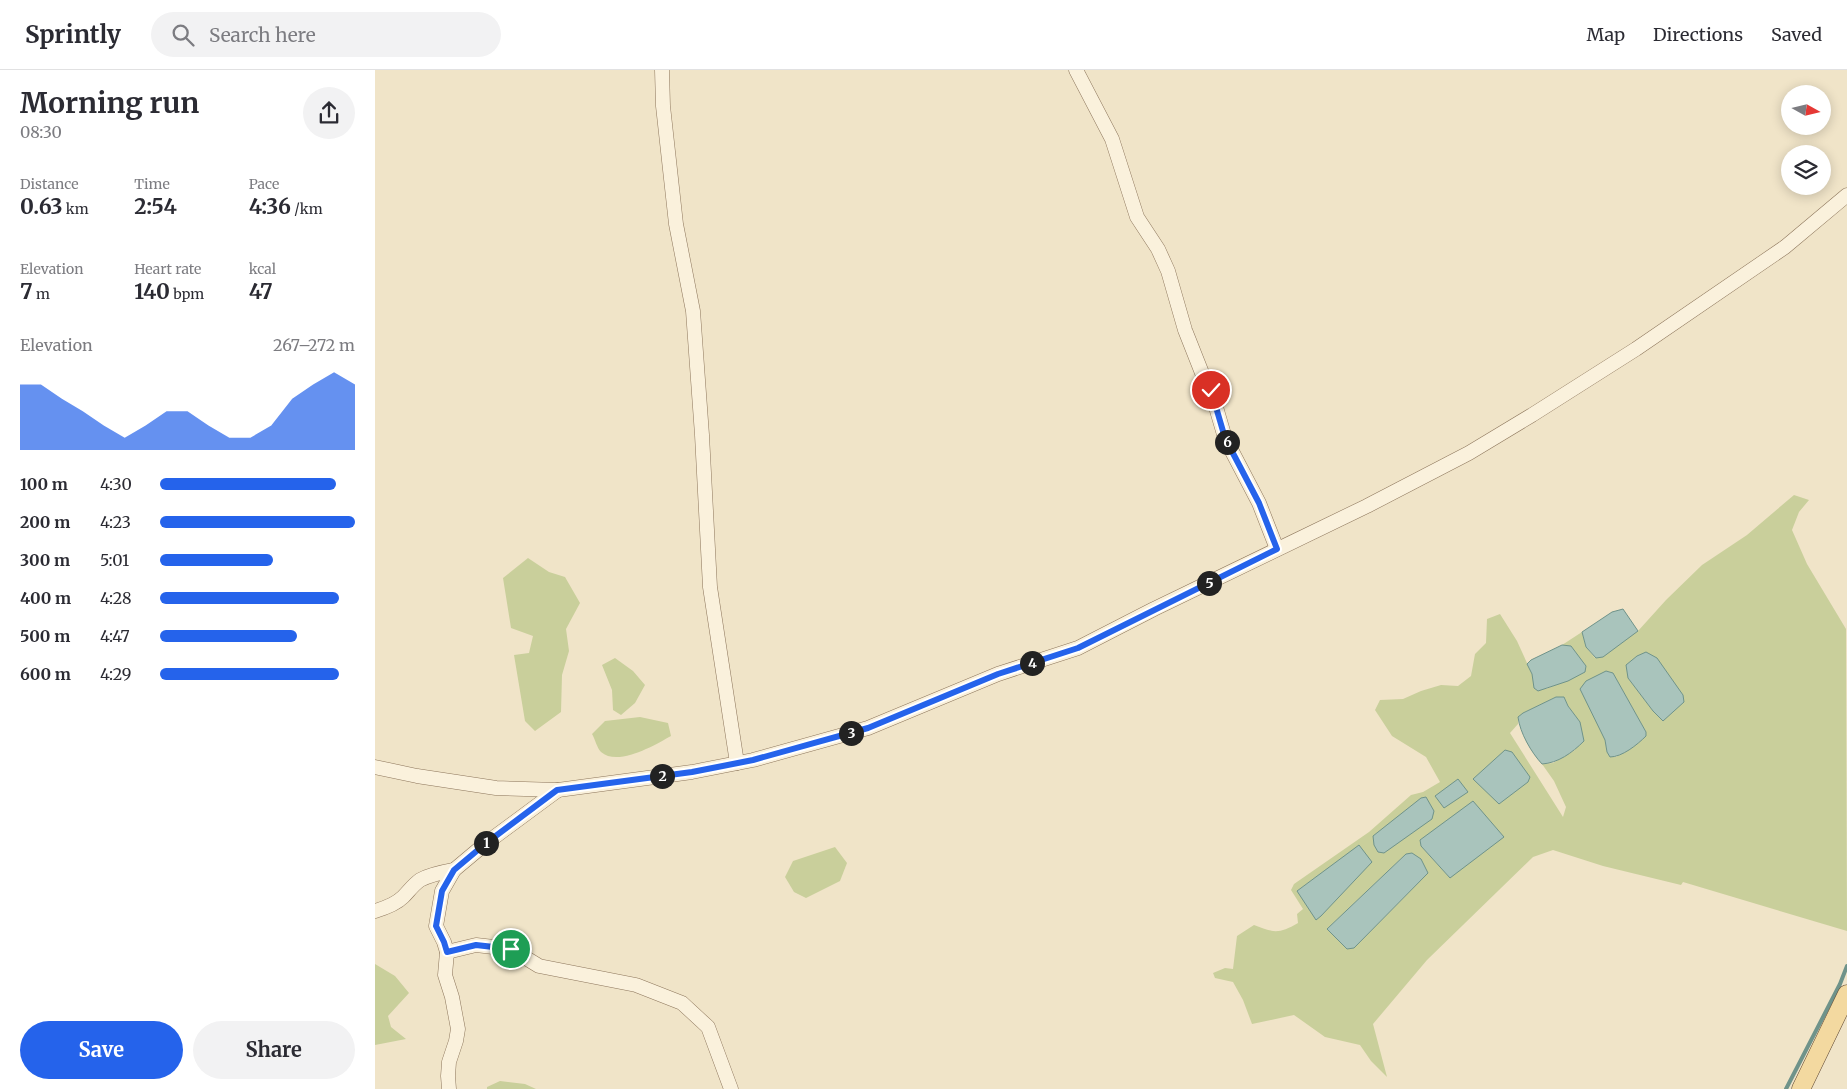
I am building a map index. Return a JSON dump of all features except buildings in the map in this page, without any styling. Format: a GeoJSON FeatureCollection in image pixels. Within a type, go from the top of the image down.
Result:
{"type":"FeatureCollection","features":[{"type":"Feature","properties":{"kind":"main road"},"geometry":{"type":"LineString","coordinates":[[1801,1089],[1847,994]]}},
{"type":"Feature","properties":{"kind":"street"},"geometry":{"type":"LineString","coordinates":[[661,70],[676,224],[693,311],[710,587],[737,763]]}},
{"type":"Feature","properties":{"kind":"street"},"geometry":{"type":"LineString","coordinates":[[1076,70],[1112,139],[1137,217],[1158,249],[1168,271],[1185,330],[1211,390],[1225,438],[1259,503],[1277,549]]}},
{"type":"Feature","properties":{"kind":"street"},"geometry":{"type":"LineString","coordinates":[[375,767],[417,776],[496,788],[557,790],[692,772],[737,763],[868,728],[998,674],[1078,648],[1367,506],[1469,453],[1636,349],[1785,247],[1847,195]]}},
{"type":"Feature","properties":{"kind":"street"},"geometry":{"type":"LineString","coordinates":[[449,1089],[447,1076],[449,1062],[456,1041],[457,1029],[452,997],[445,975],[447,952],[436,926],[442,891],[454,870],[485,844],[557,790]]}},
{"type":"Feature","properties":{"kind":"street"},"geometry":{"type":"LineString","coordinates":[[375,911],[387,907],[402,898],[411,887],[421,880],[431,875],[454,870]]}},
{"type":"Feature","properties":{"kind":"street"},"geometry":{"type":"LineString","coordinates":[[447,952],[476,945],[511,949],[539,966],[636,985],[682,1003],[708,1027],[731,1089]]}},
{"type":"Feature","properties":{"kind":"green space"},"geometry":{"type":"Polygon","coordinates":[[[1794,495],[1809,500],[1799,512],[1792,530],[1807,564],[1846,629],[1847,931],[1683,882],[1681,885],[1603,866],[1553,850],[1533,857],[1427,960],[1373,1024],[1387,1077],[1371,1061],[1360,1045],[1325,1037],[1294,1015],[1252,1024],[1243,1000],[1233,982],[1215,978],[1213,973],[1225,968],[1233,969],[1237,936],[1254,925],[1267,930],[1281,931],[1298,923],[1297,914],[1303,909],[1291,890],[1294,884],[1369,832],[1411,795],[1423,792],[1440,782],[1426,757],[1392,736],[1375,710],[1380,700],[1403,699],[1441,685],[1458,686],[1471,676],[1475,654],[1486,643],[1487,619],[1500,614],[1517,641],[1532,674],[1546,689],[1585,672],[1586,666],[1571,647],[1562,645],[1582,632],[1586,647],[1595,658],[1638,631],[1702,565],[1747,535],[1794,495]],[[1607,671],[1605,740],[1607,752],[1616,757],[1646,736],[1646,732],[1613,673],[1607,671]],[[1628,678],[1663,721],[1683,695],[1676,687],[1628,678]],[[1556,697],[1523,713],[1518,718],[1518,724],[1510,733],[1563,817],[1566,807],[1554,781],[1542,764],[1553,763],[1575,750],[1580,722],[1564,697],[1556,697]],[[1425,837],[1420,840],[1421,846],[1450,878],[1425,837]],[[1412,853],[1406,854],[1327,929],[1354,948],[1428,873],[1412,853]],[[1348,854],[1297,891],[1321,916],[1341,893],[1348,854]]]}},
{"type":"Feature","properties":{"kind":"green space"},"geometry":{"type":"Polygon","coordinates":[[[528,558],[549,572],[565,577],[580,603],[566,629],[569,651],[562,675],[561,712],[535,731],[525,721],[514,655],[529,653],[533,636],[511,628],[503,578],[528,558]]]}},
{"type":"Feature","properties":{"kind":"green space"},"geometry":{"type":"Polygon","coordinates":[[[615,658],[633,671],[645,685],[635,703],[621,715],[613,710],[612,690],[602,665],[615,658]]]}},
{"type":"Feature","properties":{"kind":"green space"},"geometry":{"type":"Polygon","coordinates":[[[640,717],[668,723],[671,736],[646,749],[626,756],[608,756],[601,752],[592,734],[605,721],[640,717]]]}},
{"type":"Feature","properties":{"kind":"green space"},"geometry":{"type":"Polygon","coordinates":[[[835,847],[847,863],[840,881],[806,898],[794,892],[785,877],[793,861],[835,847]]]}},
{"type":"Feature","properties":{"kind":"green space"},"geometry":{"type":"Polygon","coordinates":[[[375,964],[395,976],[409,993],[388,1016],[391,1027],[406,1039],[375,1045],[375,964]]]}},
{"type":"Feature","properties":{"kind":"green space"},"geometry":{"type":"Polygon","coordinates":[[[500,1081],[525,1084],[536,1089],[487,1089],[487,1087],[500,1081]]]}},
{"type":"Feature","properties":{"kind":"water"},"geometry":{"type":"Polygon","coordinates":[[[1623,609],[1638,631],[1603,657],[1596,658],[1586,647],[1582,632],[1612,612],[1623,609]]]}},
{"type":"Feature","properties":{"kind":"water"},"geometry":{"type":"Polygon","coordinates":[[[1562,645],[1571,646],[1586,666],[1585,672],[1568,681],[1538,691],[1534,688],[1532,674],[1527,664],[1531,660],[1562,645]]]}},
{"type":"Feature","properties":{"kind":"water"},"geometry":{"type":"Polygon","coordinates":[[[1646,652],[1657,658],[1683,695],[1684,702],[1663,721],[1628,678],[1626,665],[1637,656],[1646,652]]]}},
{"type":"Feature","properties":{"kind":"water"},"geometry":{"type":"Polygon","coordinates":[[[1606,671],[1613,673],[1646,732],[1646,736],[1629,750],[1610,757],[1605,740],[1580,689],[1586,681],[1606,671]]]}},
{"type":"Feature","properties":{"kind":"water"},"geometry":{"type":"Polygon","coordinates":[[[1556,697],[1564,697],[1580,722],[1584,741],[1565,757],[1554,762],[1542,764],[1527,742],[1518,717],[1556,697]]]}},
{"type":"Feature","properties":{"kind":"water"},"geometry":{"type":"Polygon","coordinates":[[[1505,750],[1512,752],[1530,777],[1528,782],[1499,804],[1473,779],[1505,750]]]}},
{"type":"Feature","properties":{"kind":"water"},"geometry":{"type":"Polygon","coordinates":[[[1458,779],[1468,792],[1444,808],[1435,796],[1458,779]]]}},
{"type":"Feature","properties":{"kind":"water"},"geometry":{"type":"Polygon","coordinates":[[[1426,797],[1434,811],[1432,819],[1384,853],[1378,852],[1374,845],[1373,836],[1421,798],[1426,797]]]}},
{"type":"Feature","properties":{"kind":"water"},"geometry":{"type":"Polygon","coordinates":[[[1473,801],[1504,837],[1450,878],[1421,846],[1420,840],[1473,801]]]}},
{"type":"Feature","properties":{"kind":"water"},"geometry":{"type":"Polygon","coordinates":[[[1359,845],[1372,862],[1316,920],[1297,891],[1359,845]]]}},
{"type":"Feature","properties":{"kind":"water"},"geometry":{"type":"Polygon","coordinates":[[[1412,853],[1421,859],[1428,873],[1354,948],[1347,949],[1327,929],[1406,854],[1412,853]]]}},
{"type":"Feature","properties":{"kind":"waterway"},"geometry":{"type":"LineString","coordinates":[[1786,1089],[1840,984],[1847,966]]}},
{"type":"Feature","properties":{"kind":"route"},"geometry":{"type":"LineString","coordinates":[[511,949],[498,946],[476,945],[447,952],[436,926],[442,891],[454,870],[485,844],[557,790],[692,772],[753,760],[868,728],[998,674],[1078,648],[1277,549],[1259,503],[1225,438],[1211,390]]}}]}
